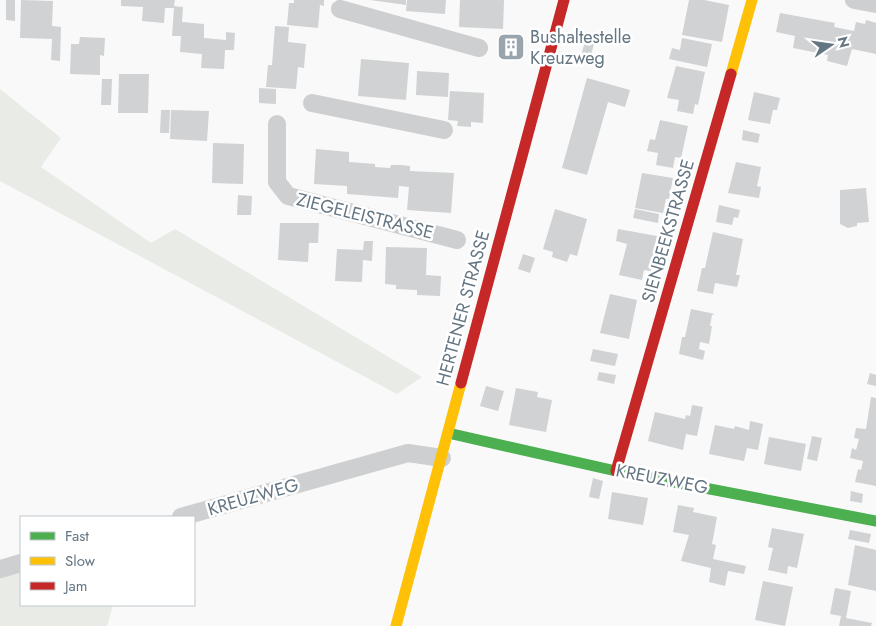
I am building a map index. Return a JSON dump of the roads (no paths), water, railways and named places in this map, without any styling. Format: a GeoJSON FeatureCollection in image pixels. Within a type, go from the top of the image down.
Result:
{"type":"FeatureCollection","features":[{"type":"Feature","properties":{"kind":"street","name":"HERTENER STRASSE"},"geometry":{"type":"LineString","coordinates":[[396,626],[564,0]]}},
{"type":"Feature","properties":{"kind":"street","name":"SIENBEEKSTRASSE"},"geometry":{"type":"LineString","coordinates":[[616,471],[752,0]]}},
{"type":"Feature","properties":{"kind":"street"},"geometry":{"type":"LineString","coordinates":[[854,0],[876,4]]}},
{"type":"Feature","properties":{"kind":"street"},"geometry":{"type":"LineString","coordinates":[[340,9],[480,48]]}},
{"type":"Feature","properties":{"kind":"street"},"geometry":{"type":"LineString","coordinates":[[312,103],[444,130]]}},
{"type":"Feature","properties":{"kind":"street","name":"ZIEGELEISTRASSE"},"geometry":{"type":"LineString","coordinates":[[277,124],[277,182],[288,196],[457,240]]}},
{"type":"Feature","properties":{"kind":"street","name":"KREUZWEG"},"geometry":{"type":"LineString","coordinates":[[448,433],[616,471],[876,521]]}},
{"type":"Feature","properties":{"kind":"street","name":"KREUZWEG"},"geometry":{"type":"LineString","coordinates":[[185,516],[408,453],[442,458]]}},
{"type":"Feature","properties":{"kind":"street"},"geometry":{"type":"LineString","coordinates":[[0,568],[20,562]]}},
{"type":"Feature","properties":{"kind":"place","name":"Bushaltestelle Kreuzweg"},"geometry":{"type":"Point","coordinates":[511,47]}}]}
